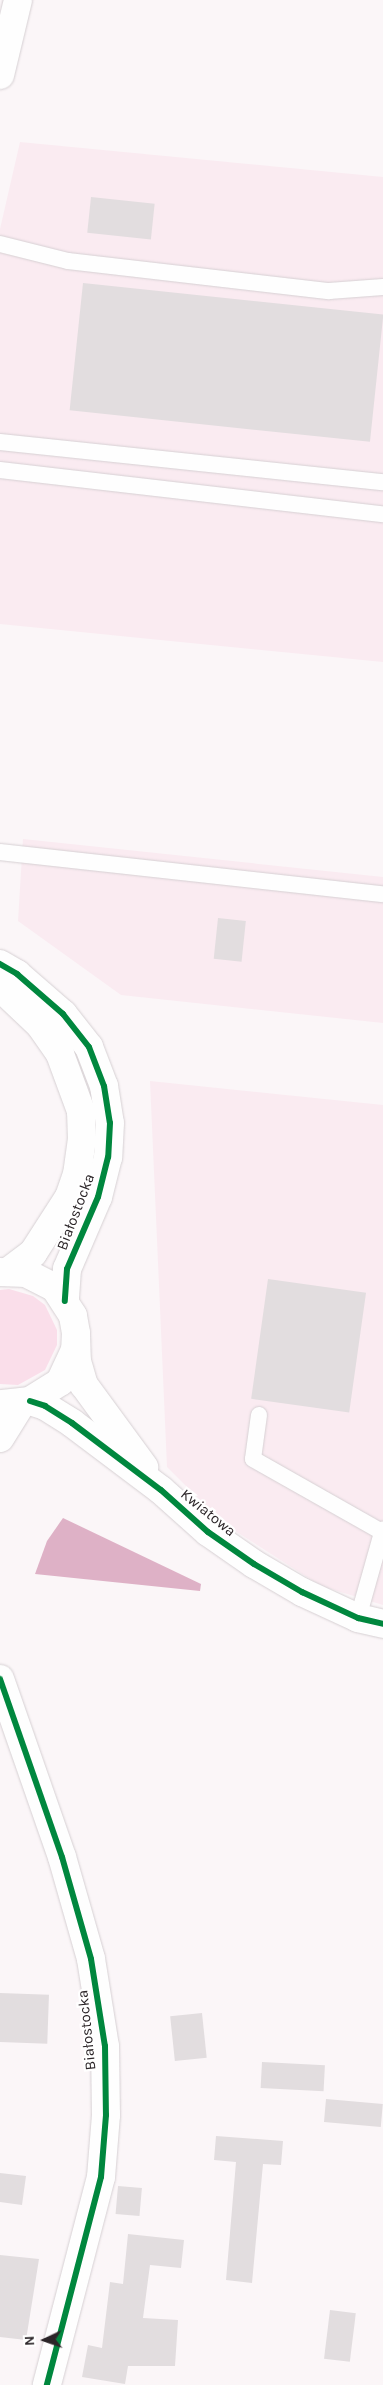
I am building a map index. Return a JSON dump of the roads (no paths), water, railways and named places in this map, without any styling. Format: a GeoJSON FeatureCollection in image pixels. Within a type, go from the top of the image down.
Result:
{"type":"FeatureCollection","features":[{"type":"Feature","properties":{"kind":"street"},"geometry":{"type":"LineString","coordinates":[[0,75],[18,0]]}},
{"type":"Feature","properties":{"kind":"street","name":"Białostocka"},"geometry":{"type":"LineString","coordinates":[[0,964],[17,974],[63,1014],[89,1047],[104,1086],[110,1123],[108,1157],[98,1197],[67,1269],[65,1301]]}},
{"type":"Feature","properties":{"kind":"street","name":"Białostocka"},"geometry":{"type":"LineString","coordinates":[[0,987],[40,1025],[60,1054],[80,1111],[82,1139],[77,1174],[69,1197],[34,1253],[5,1272]]}},
{"type":"Feature","properties":{"kind":"street"},"geometry":{"type":"LineString","coordinates":[[0,1438],[17,1403],[60,1382],[75,1350],[76,1333],[65,1301],[41,1279],[5,1272]]}},
{"type":"Feature","properties":{"kind":"street","name":"Kwiatowa"},"geometry":{"type":"LineString","coordinates":[[76,1333],[77,1361],[84,1385],[161,1490]]}},
{"type":"Feature","properties":{"kind":"street","name":"Kwiatowa"},"geometry":{"type":"LineString","coordinates":[[17,1403],[45,1406],[72,1423],[161,1490],[208,1532],[254,1564],[302,1592],[371,1621]]}},
{"type":"Feature","properties":{"kind":"street","name":"Białostocka"},"geometry":{"type":"LineString","coordinates":[[0,1679],[62,1857],[91,1959],[105,2046],[106,2115],[101,2177],[47,2385]]}},
{"type":"Feature","properties":{"kind":"lane"},"geometry":{"type":"LineString","coordinates":[[0,244],[68,261],[329,291],[383,287]]}},
{"type":"Feature","properties":{"kind":"lane"},"geometry":{"type":"LineString","coordinates":[[0,442],[383,482]]}},
{"type":"Feature","properties":{"kind":"lane"},"geometry":{"type":"LineString","coordinates":[[0,470],[383,514]]}},
{"type":"Feature","properties":{"kind":"lane"},"geometry":{"type":"LineString","coordinates":[[0,852],[383,894]]}},
{"type":"Feature","properties":{"kind":"lane"},"geometry":{"type":"LineString","coordinates":[[258,1415],[253,1459],[382,1531],[371,1621]]}}]}
